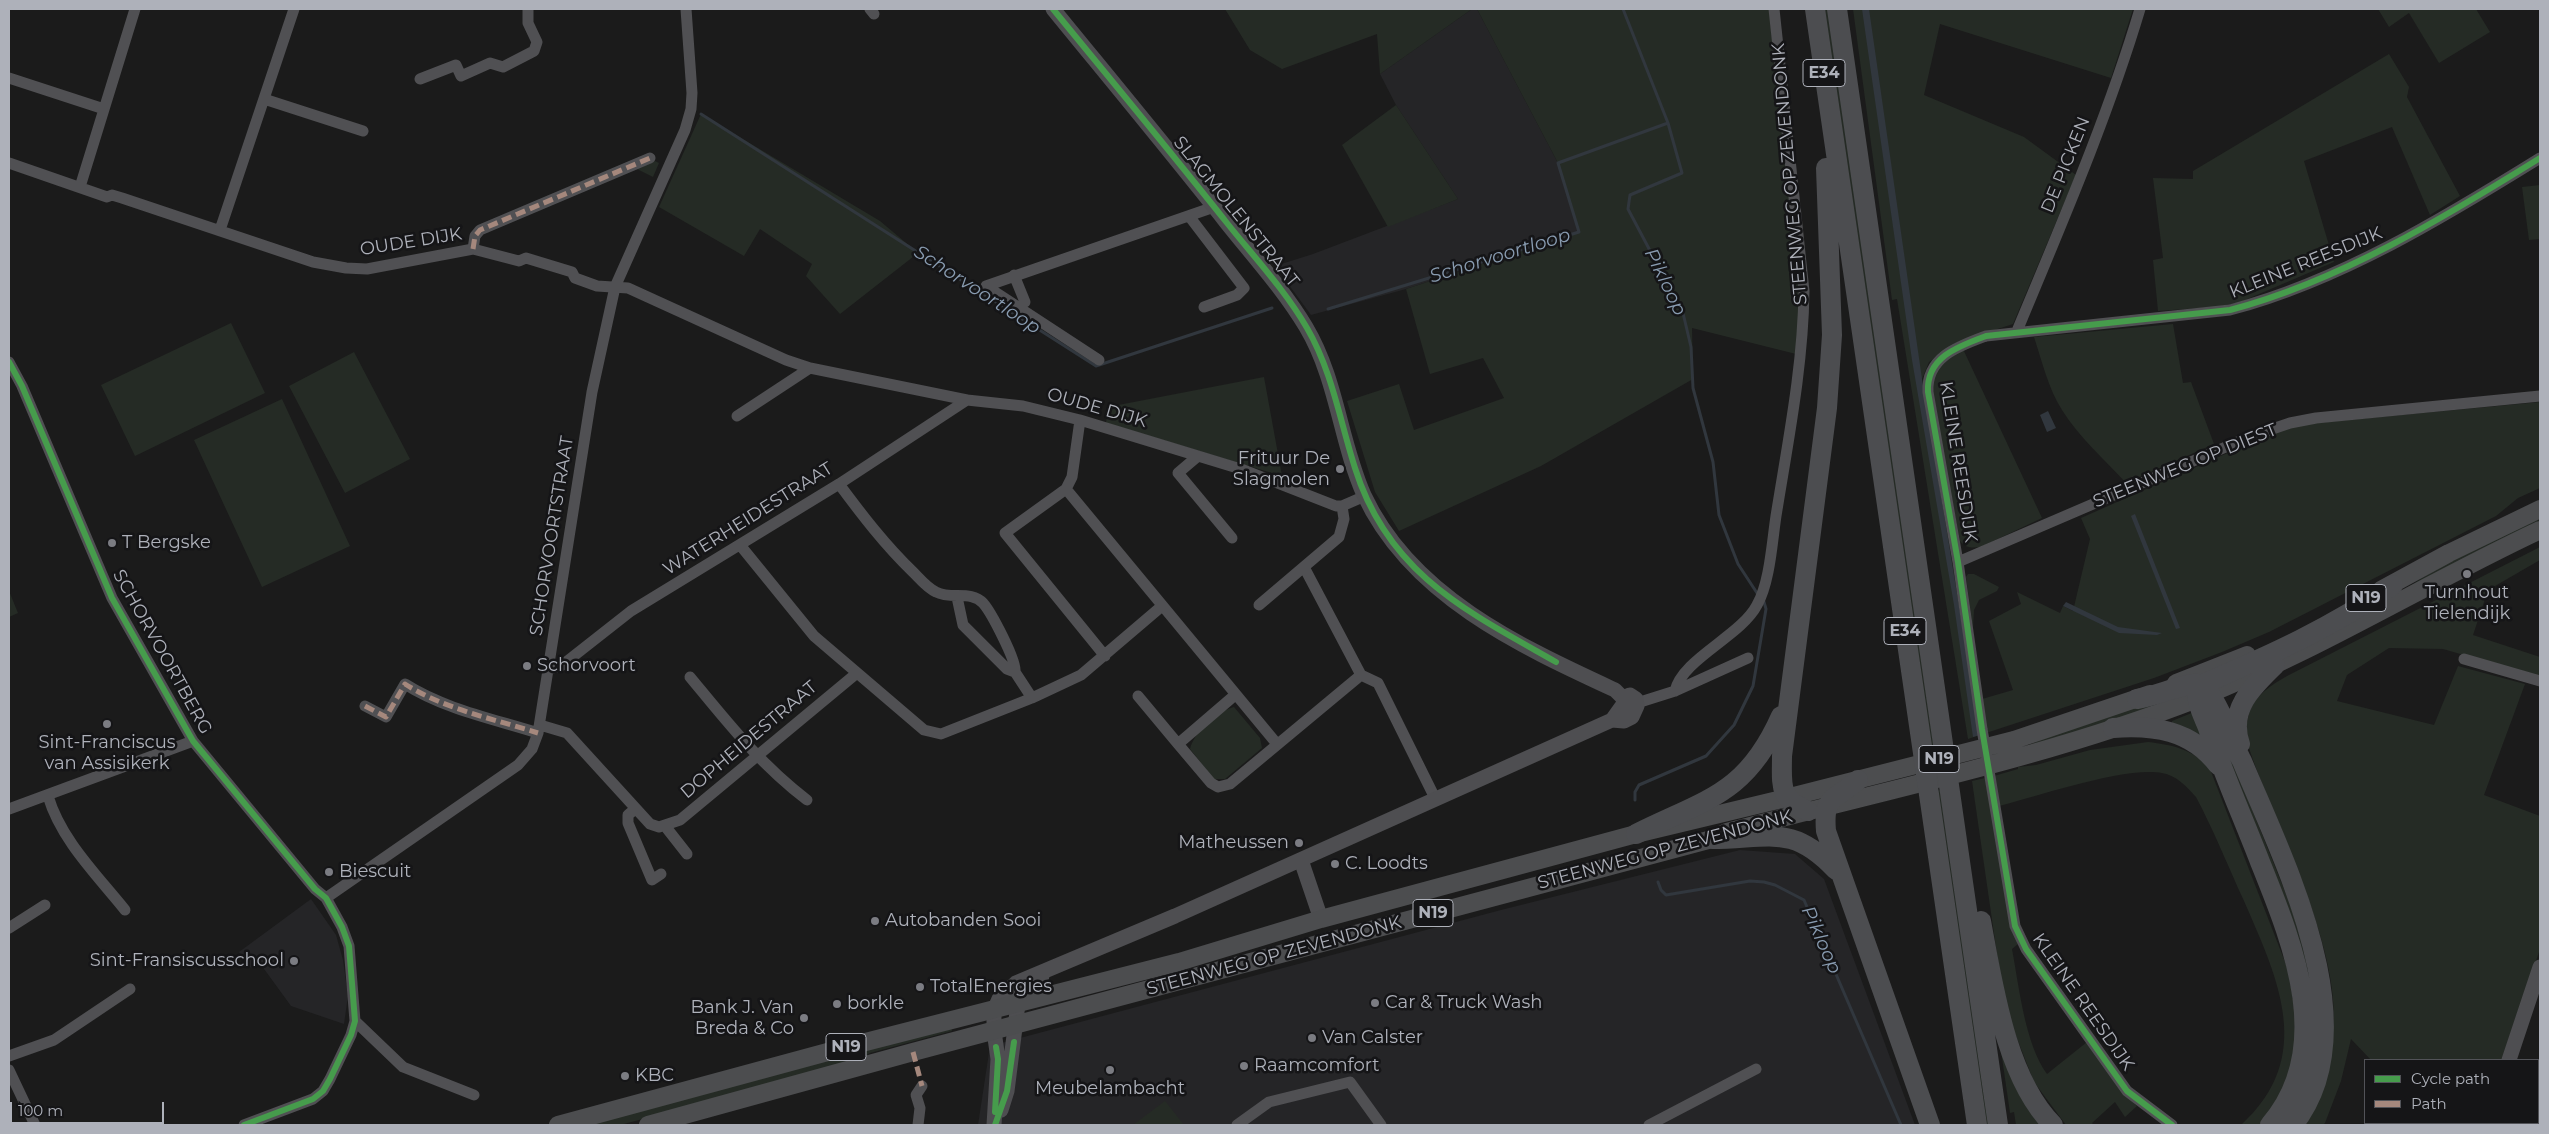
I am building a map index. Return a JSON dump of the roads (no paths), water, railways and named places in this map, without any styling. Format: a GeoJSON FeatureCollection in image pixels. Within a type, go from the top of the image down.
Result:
{"type":"FeatureCollection","features":[{"type":"Feature","properties":{"kind":"highway","name":"E34"},"geometry":{"type":"LineString","coordinates":[[1815,9],[1977,1125]]}},
{"type":"Feature","properties":{"kind":"highway","name":"E34"},"geometry":{"type":"LineString","coordinates":[[1837,9],[1998,1125]]}},
{"type":"Feature","properties":{"kind":"highway"},"geometry":{"type":"LineString","coordinates":[[1833,137],[1826,170],[1832,335],[1827,408],[1788,700],[1782,756],[1782,786],[1786,798],[1796,806],[1817,809],[1830,799],[1863,785]]}},
{"type":"Feature","properties":{"kind":"highway"},"geometry":{"type":"LineString","coordinates":[[2203,692],[2350,614],[2392,585]]}},
{"type":"Feature","properties":{"kind":"highway"},"geometry":{"type":"LineString","coordinates":[[2242,761],[2236,728],[2238,712],[2253,686],[2275,666]]}},
{"type":"Feature","properties":{"kind":"highway"},"geometry":{"type":"LineString","coordinates":[[2137,699],[2154,696],[2194,683],[2203,692],[2242,761],[2302,909],[2320,980],[2323,1024],[2319,1068],[2306,1105],[2293,1125]]}},
{"type":"Feature","properties":{"kind":"highway"},"geometry":{"type":"LineString","coordinates":[[2203,692],[2225,772],[2280,915],[2302,986],[2304,1025],[2300,1067],[2290,1095],[2270,1125]]}},
{"type":"Feature","properties":{"kind":"highway"},"geometry":{"type":"LineString","coordinates":[[1636,834],[1704,804],[1735,783],[1763,753],[1788,700]]}},
{"type":"Feature","properties":{"kind":"highway"},"geometry":{"type":"LineString","coordinates":[[2113,728],[2145,726],[2178,734],[2208,752],[2225,772]]}},
{"type":"Feature","properties":{"kind":"highway"},"geometry":{"type":"LineString","coordinates":[[1817,809],[1930,1125]]}},
{"type":"Feature","properties":{"kind":"highway"},"geometry":{"type":"LineString","coordinates":[[1954,823],[1972,873],[2002,1019],[2017,1065],[2029,1092],[2053,1125]]}},
{"type":"Feature","properties":{"kind":"highway"},"geometry":{"type":"LineString","coordinates":[[1712,839],[1769,836],[1795,840],[1817,850],[1839,872]]}},
{"type":"Feature","properties":{"kind":"main road","name":"N19"},"geometry":{"type":"LineString","coordinates":[[2015,748],[2271,645],[2392,585],[2449,552],[2540,509]]}},
{"type":"Feature","properties":{"kind":"main road","name":"N19"},"geometry":{"type":"LineString","coordinates":[[2015,748],[2113,728],[2275,666],[2540,530]]}},
{"type":"Feature","properties":{"kind":"main road","name":"STEENWEG OP ZEVENDONK"},"geometry":{"type":"LineString","coordinates":[[558,1125],[836,1049],[994,1011],[1179,962],[1321,919],[1636,834],[1786,798],[1863,785],[2015,748]]}},
{"type":"Feature","properties":{"kind":"main road","name":"STEENWEG OP ZEVENDONK"},"geometry":{"type":"LineString","coordinates":[[648,1125],[1017,1024],[1712,839],[1727,832],[1817,809]]}},
{"type":"Feature","properties":{"kind":"street"},"geometry":{"type":"LineString","coordinates":[[80,187],[135,9]]}},
{"type":"Feature","properties":{"kind":"street"},"geometry":{"type":"LineString","coordinates":[[220,230],[294,9]]}},
{"type":"Feature","properties":{"kind":"street"},"geometry":{"type":"LineString","coordinates":[[420,78],[456,65],[461,76],[490,63],[503,67],[534,51],[537,42],[528,23],[528,9]]}},
{"type":"Feature","properties":{"kind":"street","name":"SCHORVOORTSTRAAT"},"geometry":{"type":"LineString","coordinates":[[326,898],[518,765],[532,749],[539,729],[590,402],[615,287],[685,130],[691,109],[686,9]]}},
{"type":"Feature","properties":{"kind":"street","name":"SLAGMOLENSTRAAT"},"geometry":{"type":"LineString","coordinates":[[1053,9],[1214,207],[1284,296],[1306,328],[1326,368],[1364,496],[1398,549],[1422,578],[1515,640],[1615,690],[1629,704]]}},
{"type":"Feature","properties":{"kind":"street","name":"STEENWEG OP ZEVENDONK"},"geometry":{"type":"LineString","coordinates":[[1675,691],[1678,682],[1698,660],[1739,627],[1758,604],[1770,557],[1795,402],[1803,333],[1804,291],[1774,9]]}},
{"type":"Feature","properties":{"kind":"street","name":"DE PICKEN"},"geometry":{"type":"LineString","coordinates":[[2017,331],[2088,160],[2140,9]]}},
{"type":"Feature","properties":{"kind":"street"},"geometry":{"type":"LineString","coordinates":[[9,78],[104,109]]}},
{"type":"Feature","properties":{"kind":"street"},"geometry":{"type":"LineString","coordinates":[[264,99],[363,131]]}},
{"type":"Feature","properties":{"kind":"street"},"geometry":{"type":"LineString","coordinates":[[473,249],[474,236],[480,230],[650,158]]}},
{"type":"Feature","properties":{"kind":"street","name":"KLEINE REESDIJK"},"geometry":{"type":"LineString","coordinates":[[2172,1125],[2127,1091],[2026,949],[2015,926],[1982,729],[1958,562],[1928,392],[1929,377],[1937,361],[1967,343],[1986,336],[2017,331],[2230,310],[2253,304],[2330,273],[2411,236],[2540,158]]}},
{"type":"Feature","properties":{"kind":"street","name":"OUDE DIJK"},"geometry":{"type":"LineString","coordinates":[[9,163],[107,197],[112,195],[122,198],[313,262],[346,268],[367,269],[473,249],[519,261],[526,258],[572,272],[575,278],[597,286],[628,288],[786,360],[810,368],[966,400],[1023,406],[1080,420],[1252,473],[1342,506]]}},
{"type":"Feature","properties":{"kind":"street"},"geometry":{"type":"LineString","coordinates":[[1099,360],[986,286],[1214,207]]}},
{"type":"Feature","properties":{"kind":"street"},"geometry":{"type":"LineString","coordinates":[[1189,216],[1244,288],[1237,295],[1204,307]]}},
{"type":"Feature","properties":{"kind":"street"},"geometry":{"type":"LineString","coordinates":[[1014,275],[1025,302]]}},
{"type":"Feature","properties":{"kind":"street","name":"SCHORVOORTBERG"},"geometry":{"type":"LineString","coordinates":[[9,362],[22,386],[112,598],[193,742],[315,889],[326,898]]}},
{"type":"Feature","properties":{"kind":"street"},"geometry":{"type":"LineString","coordinates":[[736,416],[810,368]]}},
{"type":"Feature","properties":{"kind":"street","name":"STEENWEG OP DIEST"},"geometry":{"type":"LineString","coordinates":[[1958,562],[2249,437],[2277,427],[2331,416],[2540,396]]}},
{"type":"Feature","properties":{"kind":"street","name":"WATERHEIDESTRAAT"},"geometry":{"type":"LineString","coordinates":[[549,669],[561,666],[632,611],[839,484],[966,400]]}},
{"type":"Feature","properties":{"kind":"street"},"geometry":{"type":"LineString","coordinates":[[1080,420],[1072,477],[1066,489],[1005,532],[1105,656]]}},
{"type":"Feature","properties":{"kind":"street"},"geometry":{"type":"LineString","coordinates":[[1198,456],[1178,473],[1232,538]]}},
{"type":"Feature","properties":{"kind":"street"},"geometry":{"type":"LineString","coordinates":[[839,484],[895,554],[929,588],[937,593],[970,596],[984,603],[1010,653],[1016,667],[1015,672]]}},
{"type":"Feature","properties":{"kind":"street"},"geometry":{"type":"LineString","coordinates":[[1066,489],[1277,744]]}},
{"type":"Feature","properties":{"kind":"street"},"geometry":{"type":"LineString","coordinates":[[1259,605],[1339,537],[1344,519],[1342,506],[1364,496]]}},
{"type":"Feature","properties":{"kind":"street"},"geometry":{"type":"LineString","coordinates":[[740,545],[794,614],[814,636],[924,730],[933,734],[941,734],[1032,698],[1081,675],[1162,606]]}},
{"type":"Feature","properties":{"kind":"street"},"geometry":{"type":"LineString","coordinates":[[1304,567],[1361,675],[1378,683],[1435,798]]}},
{"type":"Feature","properties":{"kind":"street"},"geometry":{"type":"LineString","coordinates":[[958,596],[963,625],[1007,669],[1015,672],[1032,698]]}},
{"type":"Feature","properties":{"kind":"street"},"geometry":{"type":"LineString","coordinates":[[995,1125],[998,1059],[994,1031],[994,1011],[999,999],[1016,983],[1432,803],[1435,798],[1612,720],[1629,704],[1675,691],[1748,658]]}},
{"type":"Feature","properties":{"kind":"street"},"geometry":{"type":"LineString","coordinates":[[2464,659],[2540,681]]}},
{"type":"Feature","properties":{"kind":"street","name":"DOPHEIDESTRAAT"},"geometry":{"type":"LineString","coordinates":[[662,826],[680,820],[857,674]]}},
{"type":"Feature","properties":{"kind":"street"},"geometry":{"type":"LineString","coordinates":[[1138,696],[1211,783],[1218,787],[1230,784],[1361,675]]}},
{"type":"Feature","properties":{"kind":"street"},"geometry":{"type":"LineString","coordinates":[[690,677],[756,757],[807,800]]}},
{"type":"Feature","properties":{"kind":"street"},"geometry":{"type":"LineString","coordinates":[[365,706],[386,717],[405,684],[419,693],[458,708],[539,729],[567,733],[635,809],[650,824],[662,826],[687,854]]}},
{"type":"Feature","properties":{"kind":"street"},"geometry":{"type":"LineString","coordinates":[[1178,744],[1235,695]]}},
{"type":"Feature","properties":{"kind":"street"},"geometry":{"type":"LineString","coordinates":[[9,809],[193,742]]}},
{"type":"Feature","properties":{"kind":"street"},"geometry":{"type":"LineString","coordinates":[[48,796],[53,814],[66,836],[125,910]]}},
{"type":"Feature","properties":{"kind":"street"},"geometry":{"type":"LineString","coordinates":[[635,809],[628,815],[628,823],[652,880],[661,874]]}},
{"type":"Feature","properties":{"kind":"street"},"geometry":{"type":"LineString","coordinates":[[1302,860],[1321,919]]}},
{"type":"Feature","properties":{"kind":"street"},"geometry":{"type":"LineString","coordinates":[[244,1125],[302,1104],[323,1090],[351,1035],[355,1021],[348,946],[342,927],[326,898]]}},
{"type":"Feature","properties":{"kind":"street"},"geometry":{"type":"LineString","coordinates":[[9,928],[45,905]]}},
{"type":"Feature","properties":{"kind":"street"},"geometry":{"type":"LineString","coordinates":[[2509,1059],[2540,967]]}},
{"type":"Feature","properties":{"kind":"street"},"geometry":{"type":"LineString","coordinates":[[995,1125],[1007,1091],[1017,1024],[1018,1004],[1025,993],[1049,970]]}},
{"type":"Feature","properties":{"kind":"street"},"geometry":{"type":"LineString","coordinates":[[9,1056],[54,1040],[130,988]]}},
{"type":"Feature","properties":{"kind":"street"},"geometry":{"type":"LineString","coordinates":[[355,1021],[403,1067],[474,1095]]}},
{"type":"Feature","properties":{"kind":"street"},"geometry":{"type":"LineString","coordinates":[[1649,1125],[1756,1069]]}},
{"type":"Feature","properties":{"kind":"street"},"geometry":{"type":"LineString","coordinates":[[10,1075],[36,1125]]}},
{"type":"Feature","properties":{"kind":"street"},"geometry":{"type":"LineString","coordinates":[[1237,1125],[1270,1102],[1350,1082],[1381,1125]]}},
{"type":"Feature","properties":{"kind":"street"},"geometry":{"type":"LineString","coordinates":[[918,1125],[920,1108],[916,1095],[922,1086]]}},
{"type":"Feature","properties":{"kind":"waterway","name":"Pikloop"},"geometry":{"type":"LineString","coordinates":[[1623,9],[1668,123],[1682,173],[1630,195],[1628,209],[1683,313],[1691,347],[1693,388],[1713,462],[1719,515],[1738,564],[1757,593]]}},
{"type":"Feature","properties":{"kind":"waterway","name":"Schorvoortloop"},"geometry":{"type":"LineString","coordinates":[[701,114],[1096,366],[1272,308]]}},
{"type":"Feature","properties":{"kind":"waterway","name":"Schorvoortloop"},"geometry":{"type":"LineString","coordinates":[[1328,309],[1579,232],[1558,163],[1668,123]]}},
{"type":"Feature","properties":{"kind":"waterway","name":"Pikloop"},"geometry":{"type":"LineString","coordinates":[[1635,800],[1635,792],[1639,785],[1706,756],[1734,725],[1753,686],[1766,609],[1764,602]]}},
{"type":"Feature","properties":{"kind":"waterway","name":"Pikloop"},"geometry":{"type":"LineString","coordinates":[[1658,882],[1661,890],[1666,895],[1750,881],[1764,882],[1775,885],[1804,900],[1901,1125]]}},
{"type":"Feature","properties":{"kind":"place","name":"Frituur De Slagmolen"},"geometry":{"type":"Point","coordinates":[1340,469]}},
{"type":"Feature","properties":{"kind":"place","name":"T Bergske"},"geometry":{"type":"Point","coordinates":[112,543]}},
{"type":"Feature","properties":{"kind":"place","name":"Turnhout Tielendijk"},"geometry":{"type":"Point","coordinates":[2467,574]}},
{"type":"Feature","properties":{"kind":"place","name":"Schorvoort"},"geometry":{"type":"Point","coordinates":[527,666]}},
{"type":"Feature","properties":{"kind":"place","name":"Sint-Franciscus van Assisikerk"},"geometry":{"type":"Point","coordinates":[107,724]}},
{"type":"Feature","properties":{"kind":"place","name":"Matheussen"},"geometry":{"type":"Point","coordinates":[1299,843]}},
{"type":"Feature","properties":{"kind":"place","name":"C. Loodts"},"geometry":{"type":"Point","coordinates":[1335,864]}},
{"type":"Feature","properties":{"kind":"place","name":"Biescuit"},"geometry":{"type":"Point","coordinates":[329,872]}},
{"type":"Feature","properties":{"kind":"place","name":"Autobanden Sooi"},"geometry":{"type":"Point","coordinates":[875,921]}},
{"type":"Feature","properties":{"kind":"place","name":"Sint-Fransiscusschool"},"geometry":{"type":"Point","coordinates":[294,961]}},
{"type":"Feature","properties":{"kind":"place","name":"TotalEnergies"},"geometry":{"type":"Point","coordinates":[920,987]}},
{"type":"Feature","properties":{"kind":"place","name":"Car & Truck Wash"},"geometry":{"type":"Point","coordinates":[1375,1003]}},
{"type":"Feature","properties":{"kind":"place","name":"borkle"},"geometry":{"type":"Point","coordinates":[837,1004]}},
{"type":"Feature","properties":{"kind":"place","name":"Bank J. Van Breda & Co"},"geometry":{"type":"Point","coordinates":[804,1018]}},
{"type":"Feature","properties":{"kind":"place","name":"Van Calster"},"geometry":{"type":"Point","coordinates":[1312,1038]}},
{"type":"Feature","properties":{"kind":"place","name":"Raamcomfort"},"geometry":{"type":"Point","coordinates":[1244,1066]}},
{"type":"Feature","properties":{"kind":"place","name":"Meubelambacht"},"geometry":{"type":"Point","coordinates":[1110,1070]}},
{"type":"Feature","properties":{"kind":"place","name":"KBC"},"geometry":{"type":"Point","coordinates":[625,1076]}}]}
